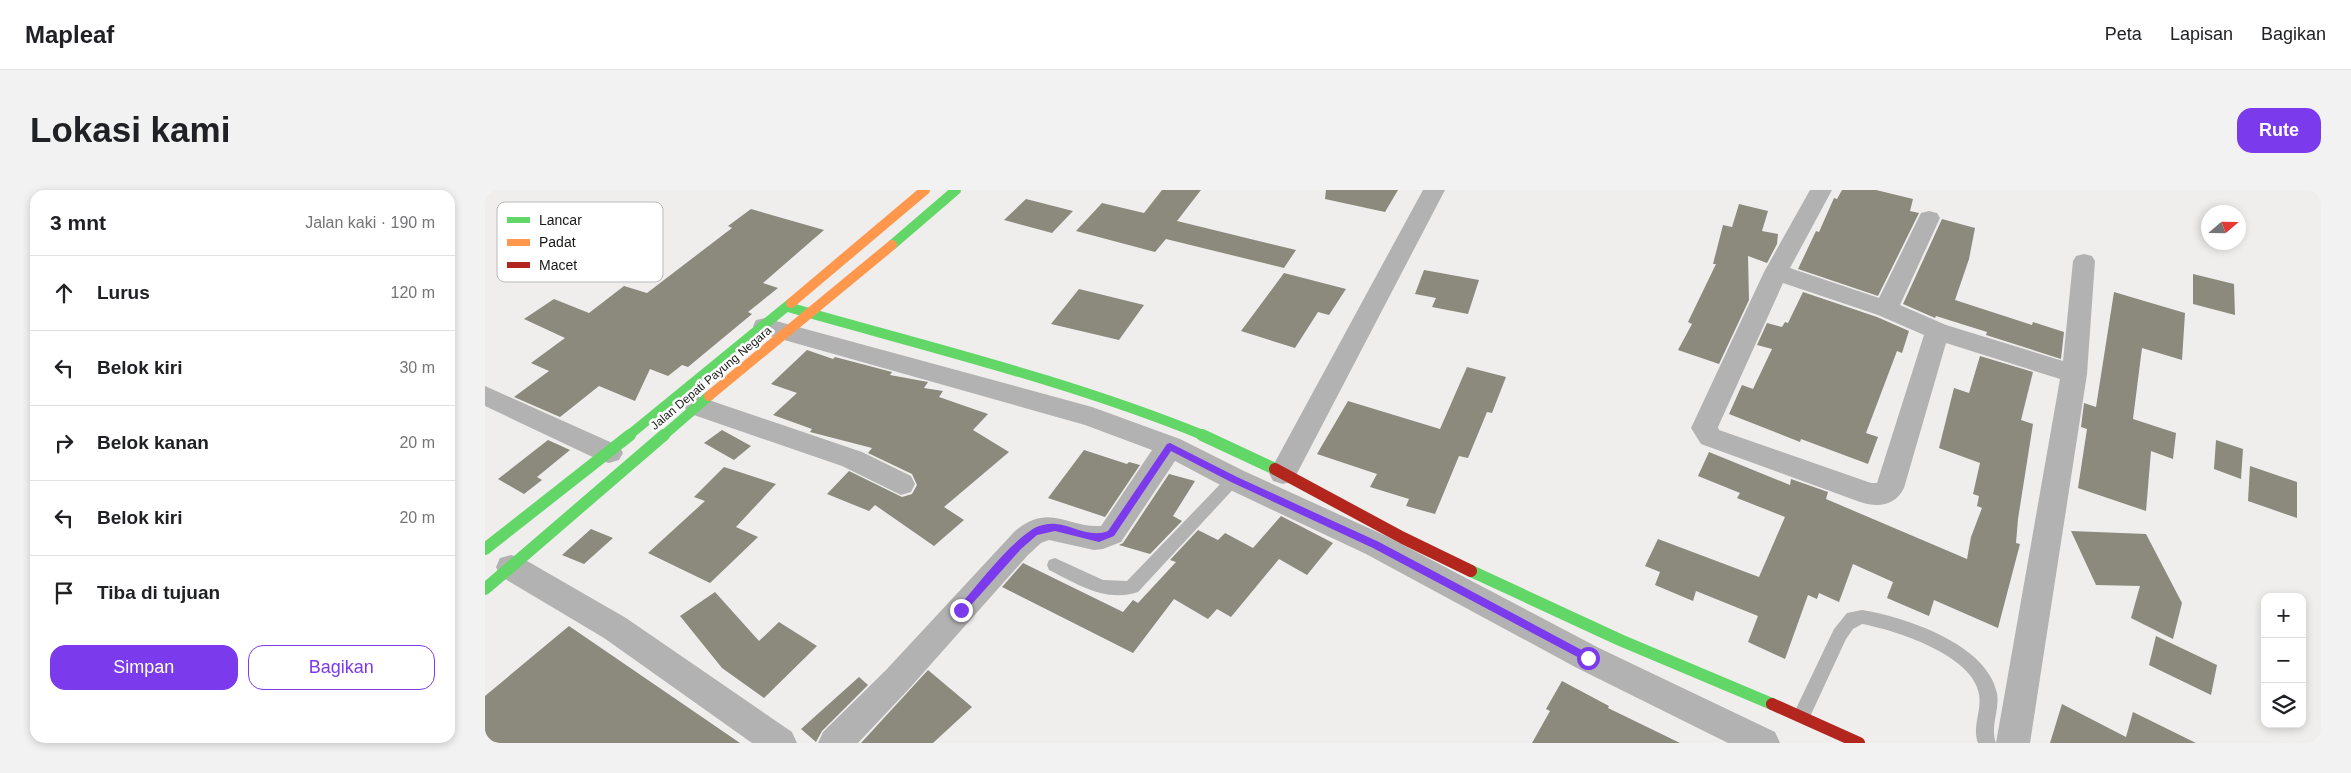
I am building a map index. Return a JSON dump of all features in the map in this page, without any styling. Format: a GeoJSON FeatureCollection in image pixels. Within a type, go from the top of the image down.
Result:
{"type":"FeatureCollection","features":[{"type":"Feature","properties":{"kind":"main road","name":"Jalan Depati Payung Negara"},"geometry":{"type":"LineString","coordinates":[[485,589],[697,406],[780,322],[925,190]]}},
{"type":"Feature","properties":{"kind":"main road","name":"Jalan Depati Payung Negara"},"geometry":{"type":"LineString","coordinates":[[485,549],[780,322],[810,314],[956,190]]}},
{"type":"Feature","properties":{"kind":"main road"},"geometry":{"type":"LineString","coordinates":[[780,322],[810,314],[938,349],[1133,408],[1239,450],[1430,552],[1587,625],[1802,716],[1859,743]]}},
{"type":"Feature","properties":{"kind":"street"},"geometry":{"type":"LineString","coordinates":[[1821,190],[1776,272],[1708,419],[1704,428],[1710,437],[1870,494],[1882,494],[1890,488],[1937,330]]}},
{"type":"Feature","properties":{"kind":"street"},"geometry":{"type":"LineString","coordinates":[[1283,473],[1426,192]]}},
{"type":"Feature","properties":{"kind":"street"},"geometry":{"type":"LineString","coordinates":[[1886,309],[1929,218]]}},
{"type":"Feature","properties":{"kind":"street"},"geometry":{"type":"LineString","coordinates":[[2013,743],[2074,374],[2084,261]]}},
{"type":"Feature","properties":{"kind":"street"},"geometry":{"type":"LineString","coordinates":[[1776,272],[1886,309],[1937,330],[2074,374]]}},
{"type":"Feature","properties":{"kind":"street"},"geometry":{"type":"LineString","coordinates":[[780,322],[1092,417],[1170,446],[1234,480],[1376,545],[1745,739]]}},
{"type":"Feature","properties":{"kind":"street"},"geometry":{"type":"LineString","coordinates":[[485,395],[609,453]]}},
{"type":"Feature","properties":{"kind":"street"},"geometry":{"type":"LineString","coordinates":[[697,406],[853,459],[901,484]]}},
{"type":"Feature","properties":{"kind":"street"},"geometry":{"type":"LineString","coordinates":[[835,743],[897,680],[1018,546],[1034,532],[1055,527],[1099,538],[1111,534],[1170,446]]}},
{"type":"Feature","properties":{"kind":"street"},"geometry":{"type":"LineString","coordinates":[[511,567],[615,628],[780,743]]}},
{"type":"Feature","properties":{"kind":"lane"},"geometry":{"type":"LineString","coordinates":[[1055,565],[1105,588],[1119,591],[1132,587],[1234,480]]}},
{"type":"Feature","properties":{"kind":"lane"},"geometry":{"type":"LineString","coordinates":[[1802,716],[1831,651],[1847,623],[1853,618],[1871,617],[1920,635],[1965,658],[1985,684],[1990,702],[1984,732],[1987,743]]}},
{"type":"Feature","properties":{"kind":"building"},"geometry":{"type":"Polygon","coordinates":[[[1162,190],[1201,190],[1177,221],[1296,250],[1284,268],[1166,239],[1155,252],[1076,231],[1102,203],[1144,213],[1162,190]]]}},
{"type":"Feature","properties":{"kind":"building"},"geometry":{"type":"Polygon","coordinates":[[[1326,190],[1398,190],[1385,212],[1325,199],[1326,190]]]}},
{"type":"Feature","properties":{"kind":"building"},"geometry":{"type":"Polygon","coordinates":[[[1842,190],[1876,190],[1913,199],[1910,211],[1919,213],[1878,296],[1798,269],[1816,231],[1819,232],[1834,198],[1837,199],[1842,190]]]}},
{"type":"Feature","properties":{"kind":"building"},"geometry":{"type":"Polygon","coordinates":[[[1026,199],[1073,211],[1052,233],[1004,220],[1026,199]]]}},
{"type":"Feature","properties":{"kind":"building"},"geometry":{"type":"Polygon","coordinates":[[[1739,204],[1768,211],[1762,231],[1778,234],[1777,244],[1767,263],[1748,256],[1749,300],[1719,364],[1678,350],[1692,324],[1688,322],[1716,264],[1713,264],[1723,225],[1732,227],[1739,204]]]}},
{"type":"Feature","properties":{"kind":"building"},"geometry":{"type":"Polygon","coordinates":[[[751,209],[824,230],[763,283],[778,288],[748,312],[752,314],[688,367],[682,365],[668,376],[650,369],[635,401],[599,386],[560,417],[514,397],[549,371],[531,363],[565,338],[524,319],[554,299],[589,313],[624,286],[647,293],[732,228],[728,226],[751,209]]]}},
{"type":"Feature","properties":{"kind":"building"},"geometry":{"type":"Polygon","coordinates":[[[1942,219],[1975,228],[1969,259],[1955,300],[2032,325],[2033,322],[2064,332],[2061,359],[1986,335],[1987,332],[1936,316],[1935,318],[1903,304],[1942,219]]]}},
{"type":"Feature","properties":{"kind":"building"},"geometry":{"type":"Polygon","coordinates":[[[1424,270],[1479,280],[1468,314],[1432,307],[1436,298],[1415,294],[1424,270]]]}},
{"type":"Feature","properties":{"kind":"building"},"geometry":{"type":"Polygon","coordinates":[[[1284,273],[1346,289],[1329,315],[1318,312],[1295,348],[1241,331],[1284,273]]]}},
{"type":"Feature","properties":{"kind":"building"},"geometry":{"type":"Polygon","coordinates":[[[2193,274],[2234,284],[2235,315],[2193,304],[2193,274]]]}},
{"type":"Feature","properties":{"kind":"building"},"geometry":{"type":"Polygon","coordinates":[[[1079,289],[1144,305],[1119,340],[1051,324],[1079,289]]]}},
{"type":"Feature","properties":{"kind":"building"},"geometry":{"type":"Polygon","coordinates":[[[1803,292],[1877,317],[1909,331],[1902,353],[1897,351],[1866,433],[1878,437],[1868,464],[1801,439],[1800,442],[1729,414],[1742,385],[1753,389],[1772,349],[1757,345],[1767,323],[1782,327],[1785,322],[1788,323],[1803,292]]]}},
{"type":"Feature","properties":{"kind":"building"},"geometry":{"type":"Polygon","coordinates":[[[2114,292],[2185,313],[2182,360],[2142,348],[2133,419],[2176,433],[2173,459],[2151,451],[2146,511],[2078,488],[2087,429],[2081,427],[2084,403],[2096,407],[2114,292]]]}},
{"type":"Feature","properties":{"kind":"building"},"geometry":{"type":"Polygon","coordinates":[[[807,350],[833,359],[835,357],[892,372],[890,375],[928,382],[924,388],[943,391],[939,397],[988,414],[973,430],[1009,452],[944,507],[964,520],[934,546],[875,505],[869,511],[827,494],[849,471],[902,497],[912,494],[917,485],[912,474],[868,453],[872,448],[810,432],[812,429],[773,415],[797,393],[771,384],[807,350]]]}},
{"type":"Feature","properties":{"kind":"building"},"geometry":{"type":"Polygon","coordinates":[[[1980,356],[2033,372],[2021,420],[2033,424],[2018,519],[2016,543],[2020,544],[1998,628],[1934,600],[1929,616],[1887,598],[1893,582],[1853,564],[1839,602],[1819,593],[1817,599],[1808,595],[1785,659],[1748,642],[1758,616],[1696,591],[1693,601],[1655,585],[1660,572],[1645,566],[1658,539],[1759,577],[1785,517],[1737,498],[1740,493],[1698,476],[1709,452],[1790,485],[1791,479],[1828,492],[1826,499],[1967,559],[1971,537],[1982,508],[1977,506],[1979,496],[1973,494],[1980,463],[1939,448],[1954,388],[1969,393],[1980,356]]]}},
{"type":"Feature","properties":{"kind":"building"},"geometry":{"type":"Polygon","coordinates":[[[1467,367],[1506,377],[1492,413],[1487,412],[1468,458],[1459,456],[1435,514],[1406,506],[1409,499],[1370,487],[1377,474],[1317,454],[1348,401],[1440,429],[1467,367]]]}},
{"type":"Feature","properties":{"kind":"building"},"geometry":{"type":"Polygon","coordinates":[[[722,430],[751,446],[734,460],[704,443],[722,430]]]}},
{"type":"Feature","properties":{"kind":"building"},"geometry":{"type":"Polygon","coordinates":[[[548,440],[570,450],[537,477],[542,480],[524,494],[498,479],[548,440]]]}},
{"type":"Feature","properties":{"kind":"building"},"geometry":{"type":"Polygon","coordinates":[[[2216,440],[2243,449],[2241,479],[2214,469],[2216,440]]]}},
{"type":"Feature","properties":{"kind":"building"},"geometry":{"type":"Polygon","coordinates":[[[1084,450],[1127,464],[1129,462],[1140,465],[1105,517],[1048,498],[1084,450]]]}},
{"type":"Feature","properties":{"kind":"building"},"geometry":{"type":"Polygon","coordinates":[[[2250,466],[2297,482],[2297,518],[2248,501],[2250,466]]]}},
{"type":"Feature","properties":{"kind":"building"},"geometry":{"type":"Polygon","coordinates":[[[724,467],[776,484],[736,527],[758,537],[710,583],[648,553],[705,501],[694,497],[724,467]]]}},
{"type":"Feature","properties":{"kind":"building"},"geometry":{"type":"Polygon","coordinates":[[[1169,474],[1195,481],[1173,516],[1182,521],[1150,554],[1119,545],[1123,543],[1169,474]]]}},
{"type":"Feature","properties":{"kind":"building"},"geometry":{"type":"Polygon","coordinates":[[[1281,516],[1333,543],[1307,575],[1279,559],[1231,617],[1217,609],[1208,619],[1174,599],[1133,653],[1002,587],[1023,563],[1123,612],[1133,600],[1138,603],[1176,562],[1170,560],[1198,530],[1218,540],[1225,533],[1253,548],[1281,516]]]}},
{"type":"Feature","properties":{"kind":"building"},"geometry":{"type":"Polygon","coordinates":[[[591,529],[613,538],[584,564],[562,555],[591,529]]]}},
{"type":"Feature","properties":{"kind":"building"},"geometry":{"type":"Polygon","coordinates":[[[2071,531],[2146,534],[2182,603],[2173,639],[2131,618],[2140,586],[2096,585],[2071,531]]]}},
{"type":"Feature","properties":{"kind":"building"},"geometry":{"type":"Polygon","coordinates":[[[715,592],[759,641],[779,622],[817,646],[764,698],[722,668],[680,616],[715,592]]]}},
{"type":"Feature","properties":{"kind":"building"},"geometry":{"type":"Polygon","coordinates":[[[569,626],[740,743],[485,743],[485,696],[569,626]]]}},
{"type":"Feature","properties":{"kind":"building"},"geometry":{"type":"Polygon","coordinates":[[[2156,636],[2217,665],[2211,695],[2149,665],[2156,636]]]}},
{"type":"Feature","properties":{"kind":"building"},"geometry":{"type":"Polygon","coordinates":[[[928,670],[972,707],[933,743],[861,743],[928,670]]]}},
{"type":"Feature","properties":{"kind":"building"},"geometry":{"type":"Polygon","coordinates":[[[859,677],[868,685],[822,731],[816,742],[801,729],[859,677]]]}},
{"type":"Feature","properties":{"kind":"building"},"geometry":{"type":"Polygon","coordinates":[[[1562,681],[1609,706],[1608,708],[1680,743],[1532,743],[1550,711],[1546,709],[1562,681]]]}},
{"type":"Feature","properties":{"kind":"building"},"geometry":{"type":"Polygon","coordinates":[[[2062,704],[2126,737],[2133,712],[2196,743],[2050,743],[2062,704]]]}},
{"type":"Feature","properties":{"kind":"traffic: fast"},"geometry":{"type":"LineString","coordinates":[[892,245],[956,190]]}},
{"type":"Feature","properties":{"kind":"traffic: fast"},"geometry":{"type":"LineString","coordinates":[[485,549],[652,417],[791,303]]}},
{"type":"Feature","properties":{"kind":"traffic: fast"},"geometry":{"type":"LineString","coordinates":[[788,307],[1036,376],[1097,396],[1158,417],[1217,441],[1275,469]]}},
{"type":"Feature","properties":{"kind":"traffic: fast"},"geometry":{"type":"LineString","coordinates":[[485,589],[709,396]]}},
{"type":"Feature","properties":{"kind":"traffic: fast"},"geometry":{"type":"LineString","coordinates":[[1471,571],[1620,640],[1772,704]]}},
{"type":"Feature","properties":{"kind":"traffic: slow"},"geometry":{"type":"LineString","coordinates":[[791,303],[925,190]]}},
{"type":"Feature","properties":{"kind":"traffic: slow"},"geometry":{"type":"LineString","coordinates":[[709,396],[892,245]]}},
{"type":"Feature","properties":{"kind":"traffic: jam"},"geometry":{"type":"LineString","coordinates":[[1275,469],[1403,538],[1471,571]]}},
{"type":"Feature","properties":{"kind":"traffic: jam"},"geometry":{"type":"LineString","coordinates":[[1772,704],[1859,743]]}},
{"type":"Feature","properties":{"kind":"route"},"geometry":{"type":"LineString","coordinates":[[961,610],[1018,546],[1034,532],[1055,527],[1089,537],[1103,538],[1111,534],[1170,446],[1187,453],[1234,480],[1376,545],[1588,658]]}}]}
